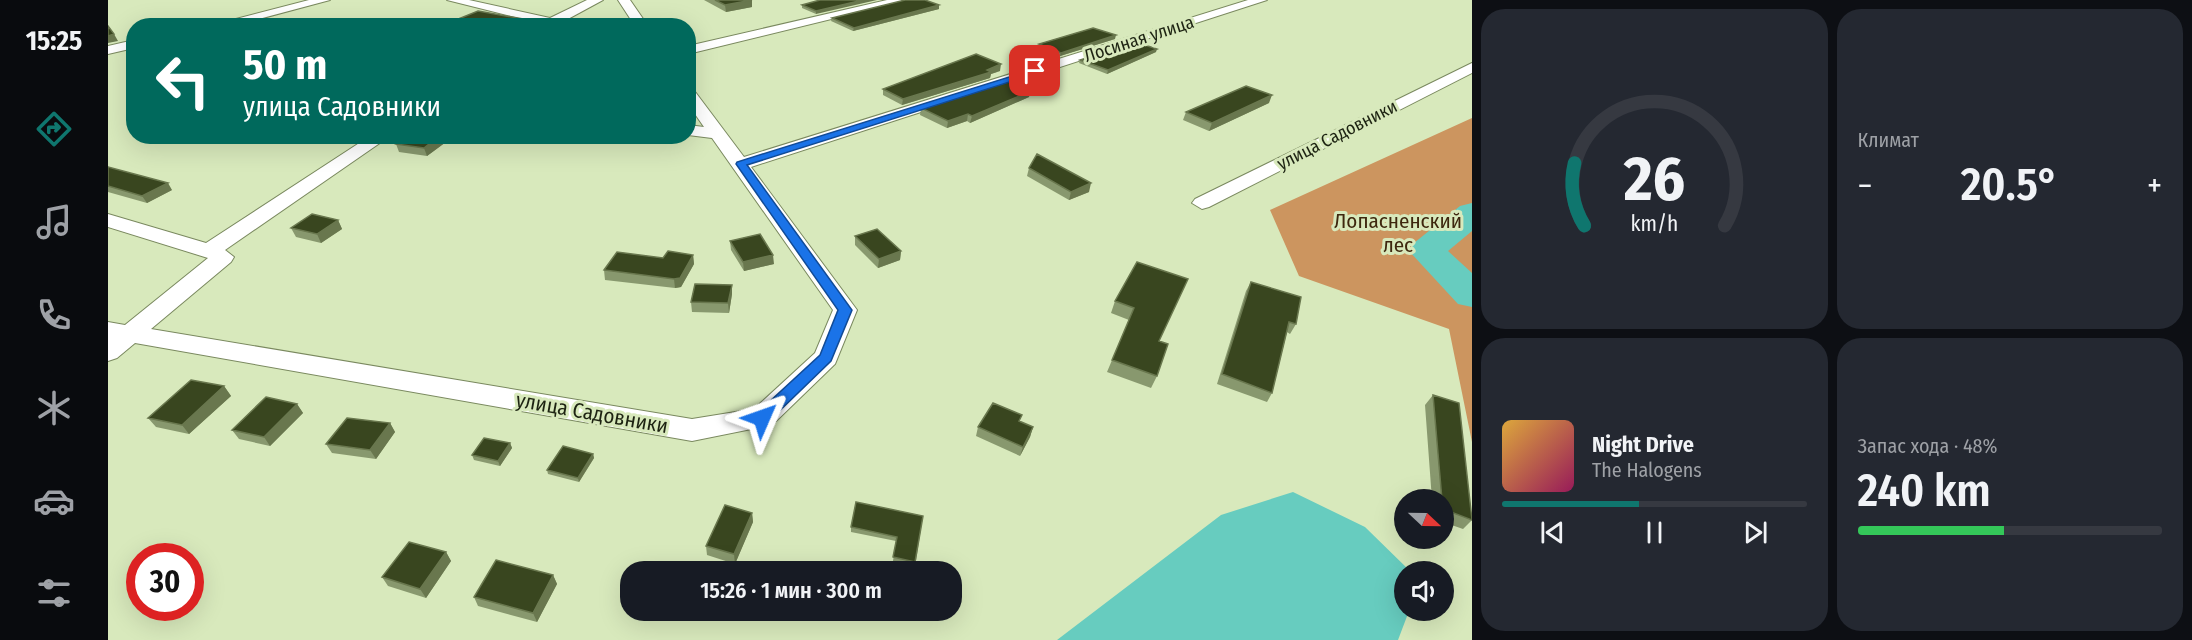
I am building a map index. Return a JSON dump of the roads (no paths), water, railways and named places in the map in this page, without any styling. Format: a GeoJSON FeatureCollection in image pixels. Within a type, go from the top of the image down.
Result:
{"type":"FeatureCollection","features":[{"type":"Feature","properties":{"kind":"street"},"geometry":{"type":"LineString","coordinates":[[248,18],[324,0]]}},
{"type":"Feature","properties":{"kind":"street"},"geometry":{"type":"LineString","coordinates":[[453,0],[524,18]]}},
{"type":"Feature","properties":{"kind":"street"},"geometry":{"type":"LineString","coordinates":[[560,18],[597,0]]}},
{"type":"Feature","properties":{"kind":"street"},"geometry":{"type":"LineString","coordinates":[[624,0],[636,18]]}},
{"type":"Feature","properties":{"kind":"street"},"geometry":{"type":"LineString","coordinates":[[696,48],[903,0]]}},
{"type":"Feature","properties":{"kind":"street","name":"Лосиная улица"},"geometry":{"type":"LineString","coordinates":[[741,164],[1261,0]]}},
{"type":"Feature","properties":{"kind":"street"},"geometry":{"type":"LineString","coordinates":[[108,50],[126,46]]}},
{"type":"Feature","properties":{"kind":"street","name":"улица Садовники"},"geometry":{"type":"LineString","coordinates":[[1202,203],[1472,67]]}},
{"type":"Feature","properties":{"kind":"street"},"geometry":{"type":"LineString","coordinates":[[696,103],[741,164]]}},
{"type":"Feature","properties":{"kind":"street"},"geometry":{"type":"LineString","coordinates":[[696,131],[717,133]]}},
{"type":"Feature","properties":{"kind":"street"},"geometry":{"type":"LineString","coordinates":[[209,251],[370,144]]}},
{"type":"Feature","properties":{"kind":"street","name":"улица Садовники"},"geometry":{"type":"LineString","coordinates":[[120,332],[692,430],[762,418],[826,358],[845,310],[741,164]]}},
{"type":"Feature","properties":{"kind":"street"},"geometry":{"type":"LineString","coordinates":[[108,220],[223,257],[120,332],[108,352]]}},
{"type":"Feature","properties":{"kind":"water"},"geometry":{"type":"Polygon","coordinates":[[[1293,492],[1365,527],[1400,561],[1394,561],[1394,621],[1405,621],[1398,640],[1057,640],[1221,515],[1293,492]]]}},
{"type":"Feature","properties":{"kind":"waterway"},"geometry":{"type":"LineString","coordinates":[[1472,213],[1427,251],[1472,295]]}},
{"type":"Feature","properties":{"kind":"park label","name":"Лопасненский лес"},"geometry":{"type":"Point","coordinates":[1398,233]}}]}
